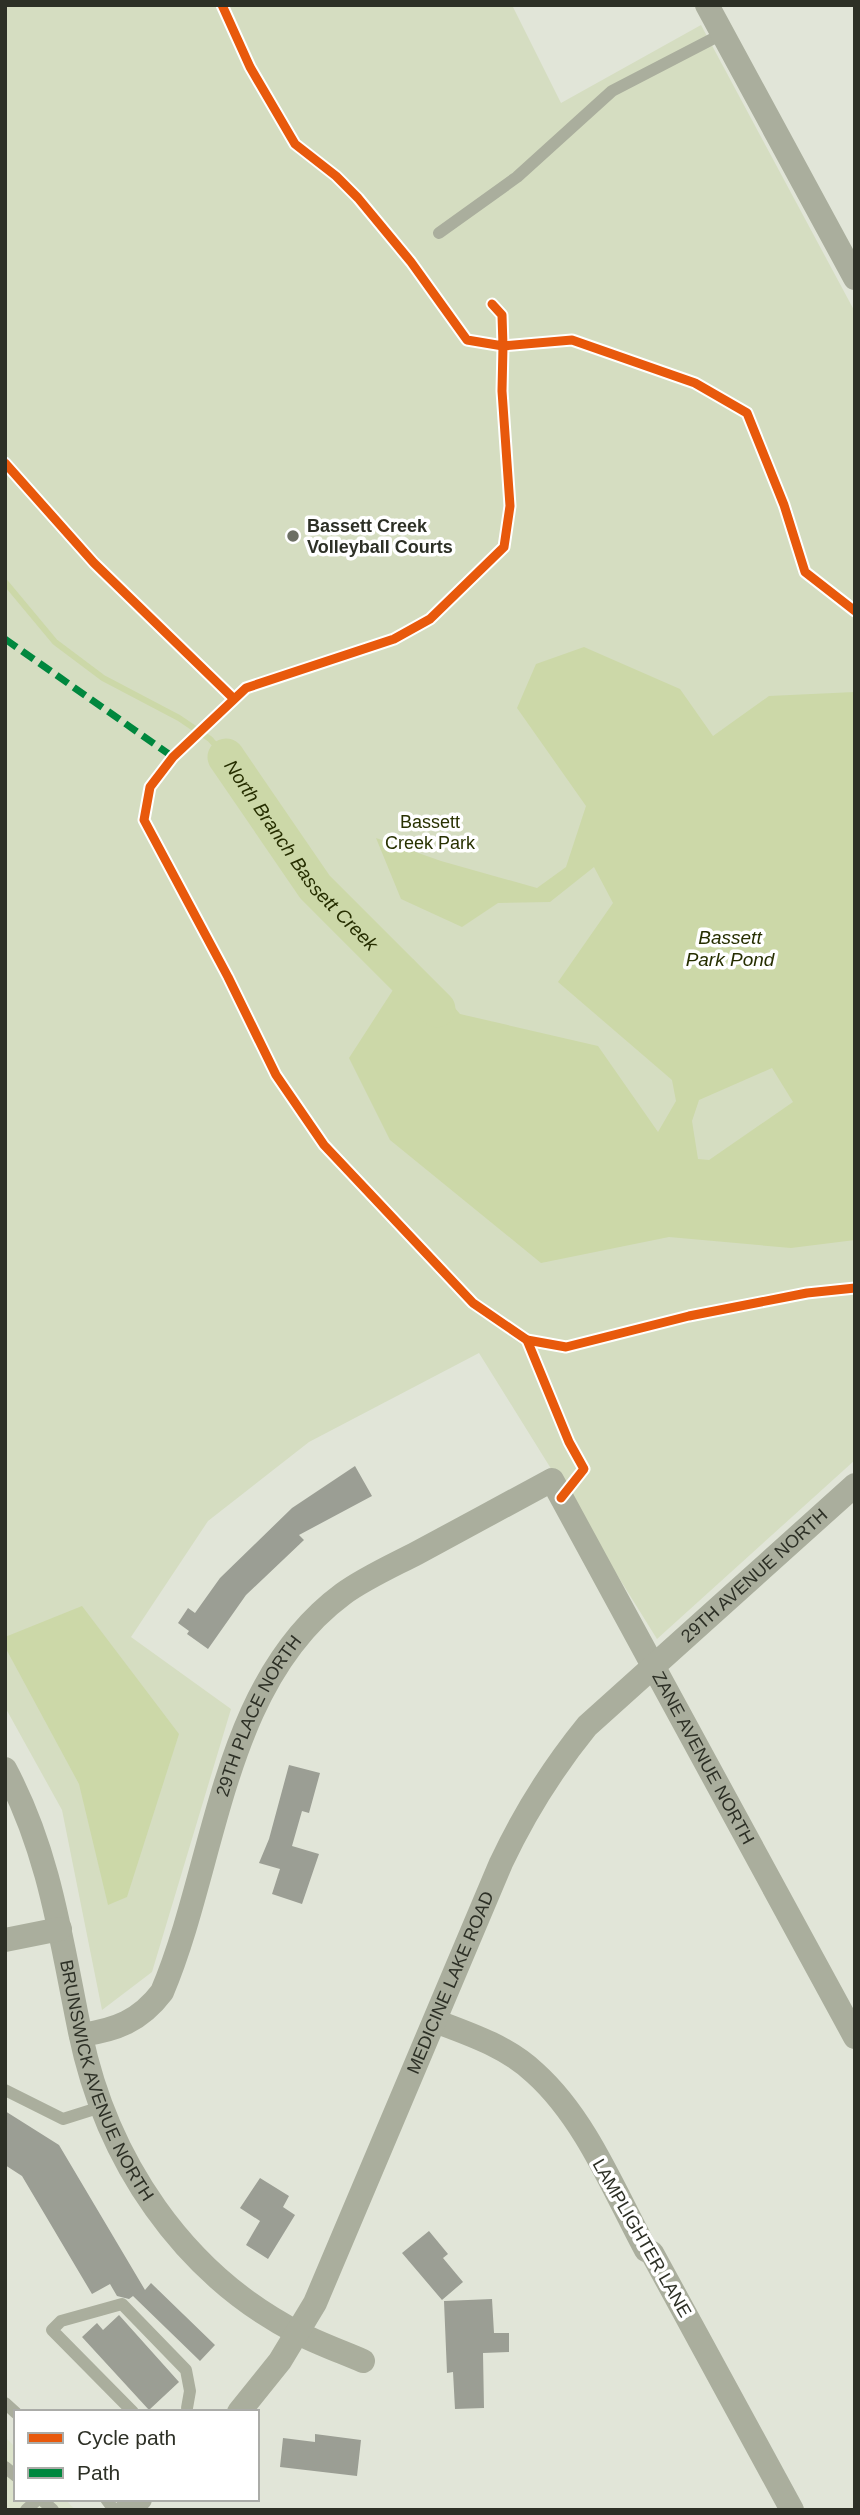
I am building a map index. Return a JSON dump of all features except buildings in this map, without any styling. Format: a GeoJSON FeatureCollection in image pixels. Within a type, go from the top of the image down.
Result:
{"type":"FeatureCollection","features":[{"type":"Feature","properties":{"kind":"street"},"geometry":{"type":"LineString","coordinates":[[707,5],[855,278]]}},
{"type":"Feature","properties":{"kind":"street","name":"ZANE AVENUE NORTH"},"geometry":{"type":"LineString","coordinates":[[552,1480],[855,2037]]}},
{"type":"Feature","properties":{"kind":"street","name":"29TH PLACE NORTH"},"geometry":{"type":"LineString","coordinates":[[80,2035],[110,2031],[130,2022],[149,2009],[162,1992],[242,1738],[270,1676],[302,1632],[344,1594],[552,1480]]}},
{"type":"Feature","properties":{"kind":"street","name":"29TH AVENUE NORTH"},"geometry":{"type":"LineString","coordinates":[[654,1667],[855,1485]]}},
{"type":"Feature","properties":{"kind":"street","name":"MEDICINE LAKE ROAD"},"geometry":{"type":"LineString","coordinates":[[240,2410],[298,2333],[315,2303],[524,1813],[553,1767],[587,1726],[654,1667]]}},
{"type":"Feature","properties":{"kind":"street","name":"BRUNSWICK AVENUE NORTH"},"geometry":{"type":"LineString","coordinates":[[5,1769],[39,1842],[60,1929],[80,2035],[101,2107],[116,2144],[144,2196],[180,2241],[222,2282],[298,2333]]}},
{"type":"Feature","properties":{"kind":"street"},"geometry":{"type":"LineString","coordinates":[[5,1940],[60,1929]]}},
{"type":"Feature","properties":{"kind":"street","name":"LAMPLIGHTER LANE"},"geometry":{"type":"LineString","coordinates":[[435,2021],[501,2049],[535,2072],[561,2101],[584,2134],[646,2250],[652,2253],[792,2510]]}},
{"type":"Feature","properties":{"kind":"street"},"geometry":{"type":"LineString","coordinates":[[298,2333],[363,2361]]}},
{"type":"Feature","properties":{"kind":"lane"},"geometry":{"type":"LineString","coordinates":[[439,233],[517,177],[612,91],[722,34]]}},
{"type":"Feature","properties":{"kind":"lane"},"geometry":{"type":"LineString","coordinates":[[5,2090],[63,2119],[101,2107]]}},
{"type":"Feature","properties":{"kind":"lane"},"geometry":{"type":"LineString","coordinates":[[131,2410],[52,2330],[61,2321],[122,2304],[186,2370],[190,2391],[185,2410]]}},
{"type":"Feature","properties":{"kind":"shaded area"},"geometry":{"type":"Polygon","coordinates":[[[5,2437],[14,2446],[14,2501],[67,2501],[75,2510],[5,2510],[5,2437]]]}},
{"type":"Feature","properties":{"kind":"green space","name":"Bassett Creek Park"},"geometry":{"type":"Polygon","coordinates":[[[5,5],[512,5],[561,103],[701,25],[855,312],[855,1460],[657,1639],[479,1353],[309,1442],[208,1521],[131,1637],[231,1709],[152,1972],[102,2010],[62,1810],[5,1707],[5,5]]]}},
{"type":"Feature","properties":{"kind":"water","name":"Bassett Park Pond"},"geometry":{"type":"Polygon","coordinates":[[[584,647],[680,689],[713,736],[769,696],[855,692],[855,1240],[791,1248],[669,1237],[541,1263],[390,1140],[349,1058],[413,959],[460,1014],[598,1046],[658,1132],[676,1101],[672,1080],[558,982],[613,903],[594,867],[550,902],[498,903],[462,927],[401,899],[376,838],[441,861],[537,888],[566,867],[586,806],[517,708],[536,664],[584,647]],[[772,1068],[699,1100],[692,1121],[698,1159],[709,1160],[793,1102],[772,1068]]]}},
{"type":"Feature","properties":{"kind":"water"},"geometry":{"type":"Polygon","coordinates":[[[82,1606],[179,1734],[127,1897],[108,1905],[79,1784],[5,1647],[5,1637],[82,1606]]]}},
{"type":"Feature","properties":{"kind":"waterway","name":"North Branch Bassett Creek"},"geometry":{"type":"LineString","coordinates":[[5,582],[55,642],[103,678],[179,718],[210,739],[226,757]]}},
{"type":"Feature","properties":{"kind":"waterway","name":"North Branch Bassett Creek"},"geometry":{"type":"LineString","coordinates":[[226,757],[315,887],[437,1009]]}},
{"type":"Feature","properties":{"kind":"marked path"},"geometry":{"type":"LineString","coordinates":[[5,639],[173,757]]}},
{"type":"Feature","properties":{"kind":"cycle path"},"geometry":{"type":"LineString","coordinates":[[222,5],[250,67],[295,144],[336,176],[358,198],[411,262],[467,340],[503,346],[502,315],[492,304]]}},
{"type":"Feature","properties":{"kind":"cycle path"},"geometry":{"type":"LineString","coordinates":[[855,611],[805,572],[784,505],[747,413],[695,383],[572,340],[503,346],[502,391],[510,506],[504,547],[430,619],[394,639],[246,688],[173,757],[150,787],[144,820],[228,977],[276,1075],[324,1145],[473,1303],[527,1340],[566,1347],[689,1316],[807,1293],[855,1288]]}},
{"type":"Feature","properties":{"kind":"cycle path"},"geometry":{"type":"LineString","coordinates":[[5,463],[94,563],[233,698]]}},
{"type":"Feature","properties":{"kind":"cycle path"},"geometry":{"type":"LineString","coordinates":[[527,1340],[569,1442],[584,1469],[561,1498]]}},
{"type":"Feature","properties":{"kind":"place","name":"Bassett Creek Volleyball Courts"},"geometry":{"type":"Point","coordinates":[293,536]}}]}
